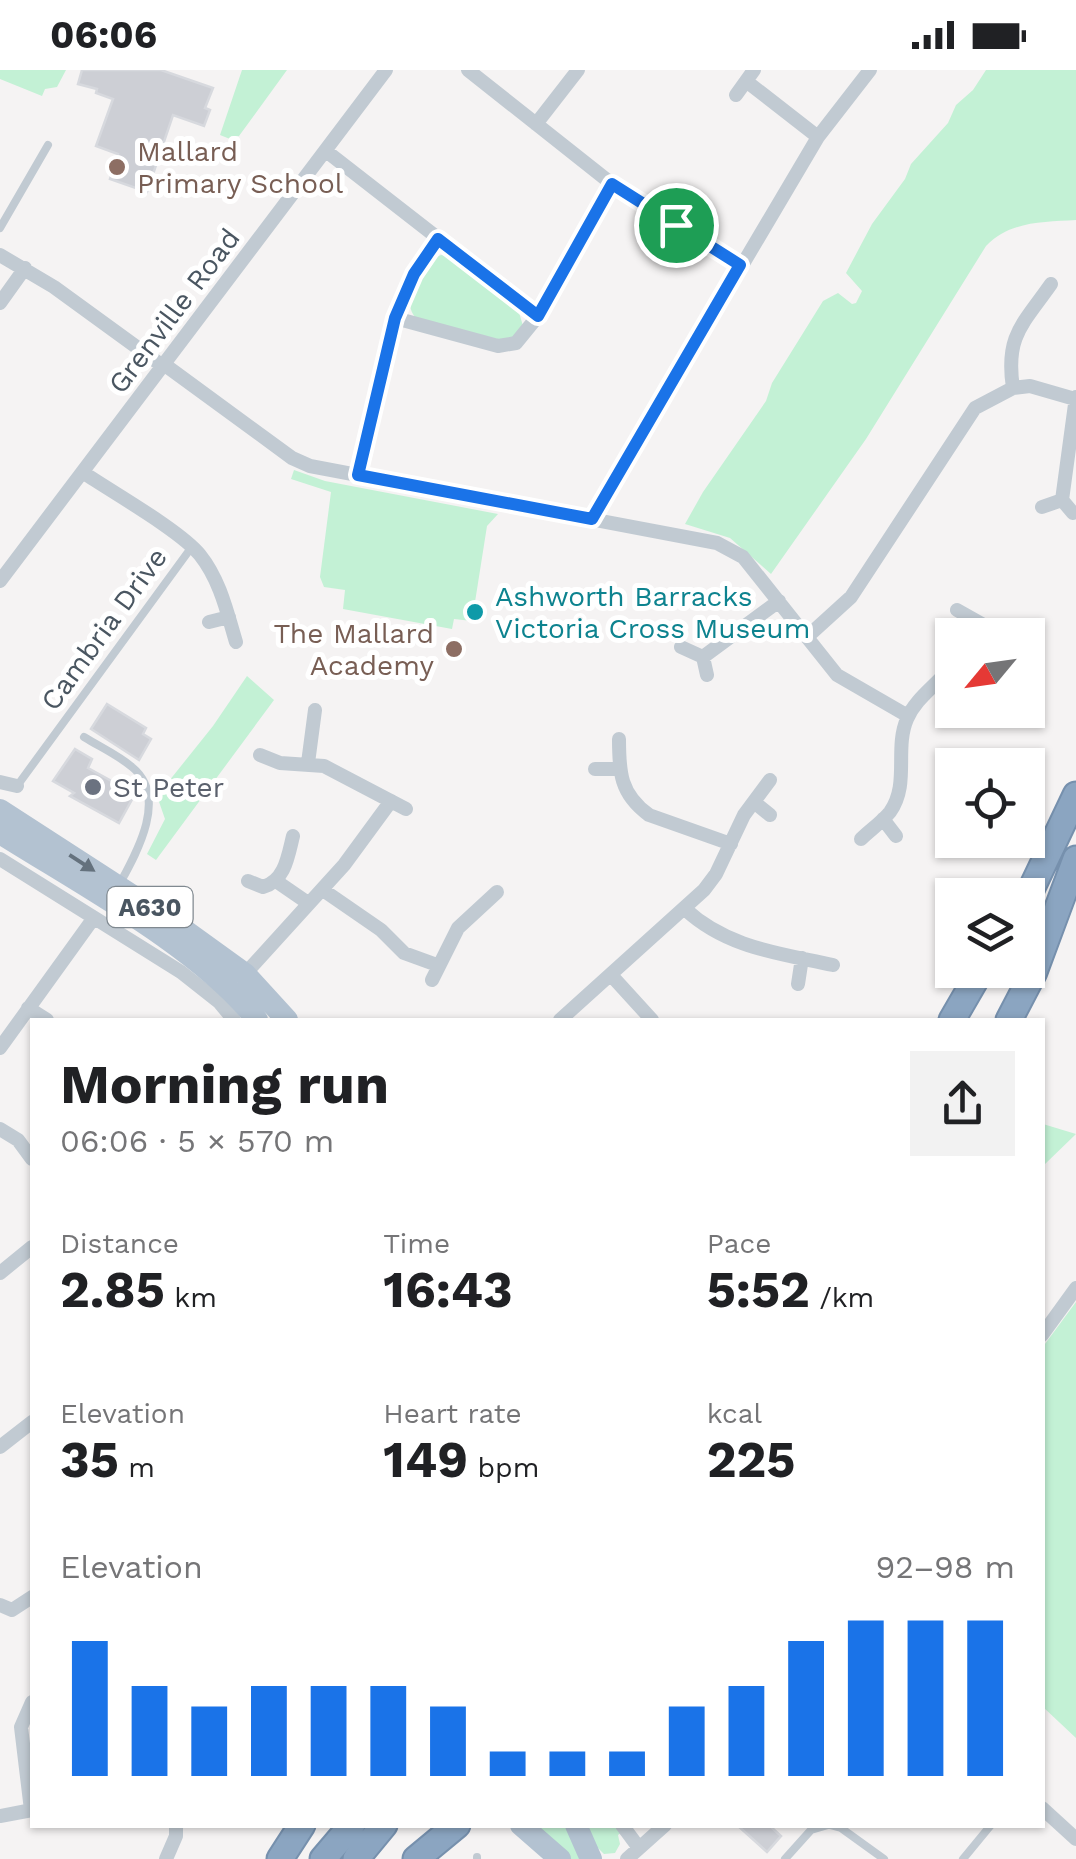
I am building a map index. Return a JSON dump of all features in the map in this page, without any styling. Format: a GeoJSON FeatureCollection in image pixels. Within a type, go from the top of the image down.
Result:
{"type":"FeatureCollection","features":[{"type":"Feature","properties":{"kind":"highway"},"geometry":{"type":"LineString","coordinates":[[1035,878],[1076,795]]}},
{"type":"Feature","properties":{"kind":"highway"},"geometry":{"type":"LineString","coordinates":[[1045,919],[1076,858]]}},
{"type":"Feature","properties":{"kind":"highway"},"geometry":{"type":"LineString","coordinates":[[1010,1018],[1034,972],[1076,858]]}},
{"type":"Feature","properties":{"kind":"highway"},"geometry":{"type":"LineString","coordinates":[[953,1018],[971,988]]}},
{"type":"Feature","properties":{"kind":"highway"},"geometry":{"type":"LineString","coordinates":[[963,1018],[980,988]]}},
{"type":"Feature","properties":{"kind":"highway"},"geometry":{"type":"LineString","coordinates":[[991,1018],[1009,988]]}},
{"type":"Feature","properties":{"kind":"highway"},"geometry":{"type":"LineString","coordinates":[[280,1859],[300,1828]]}},
{"type":"Feature","properties":{"kind":"highway"},"geometry":{"type":"LineString","coordinates":[[323,1859],[349,1828]]}},
{"type":"Feature","properties":{"kind":"highway"},"geometry":{"type":"LineString","coordinates":[[356,1859],[382,1828]]}},
{"type":"Feature","properties":{"kind":"highway"},"geometry":{"type":"LineString","coordinates":[[416,1859],[452,1828]]}},
{"type":"Feature","properties":{"kind":"main road","name":"A630"},"geometry":{"type":"LineString","coordinates":[[0,810],[245,974],[284,1018]]}},
{"type":"Feature","properties":{"kind":"main road","name":"A630"},"geometry":{"type":"LineString","coordinates":[[0,833],[193,960],[256,1018]]}},
{"type":"Feature","properties":{"kind":"main road"},"geometry":{"type":"LineString","coordinates":[[524,1828],[548,1855]]}},
{"type":"Feature","properties":{"kind":"main road"},"geometry":{"type":"LineString","coordinates":[[577,1828],[592,1859]]}},
{"type":"Feature","properties":{"kind":"street","name":"Grenville Road"},"geometry":{"type":"LineString","coordinates":[[0,581],[386,70]]}},
{"type":"Feature","properties":{"kind":"street"},"geometry":{"type":"LineString","coordinates":[[468,70],[612,184],[740,265]]}},
{"type":"Feature","properties":{"kind":"street"},"geometry":{"type":"LineString","coordinates":[[536,124],[578,70]]}},
{"type":"Feature","properties":{"kind":"street"},"geometry":{"type":"LineString","coordinates":[[592,519],[818,137],[870,70]]}},
{"type":"Feature","properties":{"kind":"street"},"geometry":{"type":"LineString","coordinates":[[736,95],[750,76],[818,137]]}},
{"type":"Feature","properties":{"kind":"street"},"geometry":{"type":"LineString","coordinates":[[326,151],[538,316]]}},
{"type":"Feature","properties":{"kind":"street"},"geometry":{"type":"LineString","coordinates":[[395,318],[508,346],[522,339],[612,184]]}},
{"type":"Feature","properties":{"kind":"street"},"geometry":{"type":"LineString","coordinates":[[358,475],[395,318],[414,274],[438,239]]}},
{"type":"Feature","properties":{"kind":"street"},"geometry":{"type":"LineString","coordinates":[[0,254],[26,268],[292,458],[310,466],[718,543],[743,557],[847,684],[908,716]]}},
{"type":"Feature","properties":{"kind":"street"},"geometry":{"type":"LineString","coordinates":[[0,304],[26,268]]}},
{"type":"Feature","properties":{"kind":"street"},"geometry":{"type":"LineString","coordinates":[[1013,388],[1010,348],[1051,284]]}},
{"type":"Feature","properties":{"kind":"street"},"geometry":{"type":"LineString","coordinates":[[807,637],[859,586],[964,421],[976,408],[1013,388],[1045,388],[1075,398],[1062,500],[1073,513]]}},
{"type":"Feature","properties":{"kind":"street"},"geometry":{"type":"LineString","coordinates":[[84,473],[192,546],[210,569],[236,642]]}},
{"type":"Feature","properties":{"kind":"street"},"geometry":{"type":"LineString","coordinates":[[1042,507],[1062,500]]}},
{"type":"Feature","properties":{"kind":"street"},"geometry":{"type":"LineString","coordinates":[[704,657],[779,601]]}},
{"type":"Feature","properties":{"kind":"street"},"geometry":{"type":"LineString","coordinates":[[957,610],[966,618]]}},
{"type":"Feature","properties":{"kind":"street"},"geometry":{"type":"LineString","coordinates":[[208,622],[229,618]]}},
{"type":"Feature","properties":{"kind":"street"},"geometry":{"type":"LineString","coordinates":[[681,647],[704,657]]}},
{"type":"Feature","properties":{"kind":"street"},"geometry":{"type":"LineString","coordinates":[[704,657],[707,675]]}},
{"type":"Feature","properties":{"kind":"street"},"geometry":{"type":"LineString","coordinates":[[861,839],[882,820],[898,795],[902,734],[908,716],[935,685]]}},
{"type":"Feature","properties":{"kind":"street"},"geometry":{"type":"LineString","coordinates":[[308,763],[315,710]]}},
{"type":"Feature","properties":{"kind":"street"},"geometry":{"type":"LineString","coordinates":[[619,739],[620,780],[631,800],[649,814],[731,844]]}},
{"type":"Feature","properties":{"kind":"street"},"geometry":{"type":"LineString","coordinates":[[260,755],[280,763],[308,763],[336,771],[406,808]]}},
{"type":"Feature","properties":{"kind":"street"},"geometry":{"type":"LineString","coordinates":[[594,769],[619,769]]}},
{"type":"Feature","properties":{"kind":"street"},"geometry":{"type":"LineString","coordinates":[[562,1018],[685,909],[716,874],[770,780]]}},
{"type":"Feature","properties":{"kind":"street"},"geometry":{"type":"LineString","coordinates":[[0,782],[17,786]]}},
{"type":"Feature","properties":{"kind":"street"},"geometry":{"type":"LineString","coordinates":[[245,974],[323,890],[390,800]]}},
{"type":"Feature","properties":{"kind":"street"},"geometry":{"type":"LineString","coordinates":[[754,802],[770,815]]}},
{"type":"Feature","properties":{"kind":"street"},"geometry":{"type":"LineString","coordinates":[[882,820],[896,836]]}},
{"type":"Feature","properties":{"kind":"street"},"geometry":{"type":"LineString","coordinates":[[248,881],[263,887],[276,881],[288,859],[293,836]]}},
{"type":"Feature","properties":{"kind":"street"},"geometry":{"type":"LineString","coordinates":[[0,860],[181,972],[219,1002],[232,1018]]}},
{"type":"Feature","properties":{"kind":"street"},"geometry":{"type":"LineString","coordinates":[[276,881],[308,903]]}},
{"type":"Feature","properties":{"kind":"street"},"geometry":{"type":"LineString","coordinates":[[323,890],[434,973],[458,928],[497,892]]}},
{"type":"Feature","properties":{"kind":"street"},"geometry":{"type":"LineString","coordinates":[[685,909],[701,924],[740,945],[833,965]]}},
{"type":"Feature","properties":{"kind":"street"},"geometry":{"type":"LineString","coordinates":[[0,1048],[93,919]]}},
{"type":"Feature","properties":{"kind":"street"},"geometry":{"type":"LineString","coordinates":[[798,984],[802,958]]}},
{"type":"Feature","properties":{"kind":"street"},"geometry":{"type":"LineString","coordinates":[[610,975],[650,1018]]}},
{"type":"Feature","properties":{"kind":"street"},"geometry":{"type":"LineString","coordinates":[[28,1008],[43,1018]]}},
{"type":"Feature","properties":{"kind":"street"},"geometry":{"type":"LineString","coordinates":[[0,1129],[18,1140],[30,1156]]}},
{"type":"Feature","properties":{"kind":"street"},"geometry":{"type":"LineString","coordinates":[[0,1273],[30,1250]]}},
{"type":"Feature","properties":{"kind":"street"},"geometry":{"type":"LineString","coordinates":[[1045,1331],[1076,1288]]}},
{"type":"Feature","properties":{"kind":"street"},"geometry":{"type":"LineString","coordinates":[[0,1446],[30,1424]]}},
{"type":"Feature","properties":{"kind":"street"},"geometry":{"type":"LineString","coordinates":[[0,1606],[12,1610],[30,1599]]}},
{"type":"Feature","properties":{"kind":"street"},"geometry":{"type":"LineString","coordinates":[[30,1706],[21,1726],[30,1795]]}},
{"type":"Feature","properties":{"kind":"street"},"geometry":{"type":"LineString","coordinates":[[0,1816],[30,1810]]}},
{"type":"Feature","properties":{"kind":"street"},"geometry":{"type":"LineString","coordinates":[[1045,1811],[1076,1839]]}},
{"type":"Feature","properties":{"kind":"street"},"geometry":{"type":"LineString","coordinates":[[166,1859],[176,1828]]}},
{"type":"Feature","properties":{"kind":"street"},"geometry":{"type":"LineString","coordinates":[[624,1828],[639,1848]]}},
{"type":"Feature","properties":{"kind":"street"},"geometry":{"type":"LineString","coordinates":[[627,1859],[662,1828]]}},
{"type":"Feature","properties":{"kind":"lane"},"geometry":{"type":"LineString","coordinates":[[0,228],[48,145]]}},
{"type":"Feature","properties":{"kind":"lane","name":"Cambria Drive"},"geometry":{"type":"LineString","coordinates":[[17,786],[192,546]]}},
{"type":"Feature","properties":{"kind":"lane"},"geometry":{"type":"LineString","coordinates":[[84,737],[135,769],[147,797],[149,817],[144,835],[118,886]]}},
{"type":"Feature","properties":{"kind":"lane"},"geometry":{"type":"LineString","coordinates":[[785,1859],[811,1830],[818,1828]]}},
{"type":"Feature","properties":{"kind":"lane"},"geometry":{"type":"LineString","coordinates":[[841,1828],[884,1859]]}},
{"type":"Feature","properties":{"kind":"lane"},"geometry":{"type":"LineString","coordinates":[[964,1859],[989,1828]]}},
{"type":"Feature","properties":{"kind":"green space"},"geometry":{"type":"Polygon","coordinates":[[[0,70],[66,70],[57,87],[45,89],[42,96],[0,79],[0,70]]]}},
{"type":"Feature","properties":{"kind":"green space"},"geometry":{"type":"Polygon","coordinates":[[[242,70],[287,70],[239,136],[230,139],[220,135],[242,70]]]}},
{"type":"Feature","properties":{"kind":"green space"},"geometry":{"type":"Polygon","coordinates":[[[986,70],[1076,70],[1076,220],[1016,227],[986,246],[866,439],[771,574],[730,538],[685,524],[766,401],[772,383],[823,301],[838,293],[856,303],[862,291],[846,273],[872,224],[905,179],[911,164],[948,123],[956,105],[973,90],[986,70]]]}},
{"type":"Feature","properties":{"kind":"green space"},"geometry":{"type":"Polygon","coordinates":[[[441,255],[452,257],[518,309],[523,326],[519,334],[505,341],[417,319],[410,303],[414,283],[426,266],[441,255]]]}},
{"type":"Feature","properties":{"kind":"green space"},"geometry":{"type":"Polygon","coordinates":[[[294,470],[325,481],[498,514],[487,526],[472,621],[454,619],[452,629],[343,609],[345,590],[324,587],[320,577],[331,492],[291,479],[294,470]]]}},
{"type":"Feature","properties":{"kind":"green space"},"geometry":{"type":"Polygon","coordinates":[[[247,676],[274,700],[156,860],[147,854],[165,819],[157,796],[247,676]]]}},
{"type":"Feature","properties":{"kind":"green space"},"geometry":{"type":"Polygon","coordinates":[[[1045,1125],[1076,1134],[1045,1164],[1045,1125]]]}},
{"type":"Feature","properties":{"kind":"green space"},"geometry":{"type":"Polygon","coordinates":[[[1076,1302],[1076,1738],[1045,1709],[1045,1344],[1076,1302]]]}},
{"type":"Feature","properties":{"kind":"green space"},"geometry":{"type":"Polygon","coordinates":[[[539,1828],[567,1828],[581,1859],[569,1859],[539,1828]]]}},
{"type":"Feature","properties":{"kind":"green space"},"geometry":{"type":"Polygon","coordinates":[[[588,1828],[619,1828],[622,1832],[615,1853],[604,1854],[595,1845],[588,1828]]]}},
{"type":"Feature","properties":{"kind":"building"},"geometry":{"type":"Polygon","coordinates":[[[82,70],[161,70],[213,88],[205,108],[210,110],[204,126],[173,115],[147,192],[110,179],[118,154],[96,146],[113,99],[78,84],[82,70]]]}},
{"type":"Feature","properties":{"kind":"building"},"geometry":{"type":"Polygon","coordinates":[[[107,704],[146,728],[143,734],[151,739],[139,760],[91,729],[107,704]]]}},
{"type":"Feature","properties":{"kind":"building","name":"St Peter"},"geometry":{"type":"Polygon","coordinates":[[[75,749],[92,759],[88,768],[135,794],[119,823],[70,796],[74,793],[53,781],[75,749]]]}},
{"type":"Feature","properties":{"kind":"building"},"geometry":{"type":"Polygon","coordinates":[[[740,1828],[772,1828],[781,1836],[767,1852],[740,1828]]]}},
{"type":"Feature","properties":{"kind":"place","name":"Mallard Primary School"},"geometry":{"type":"Point","coordinates":[117,167]}},
{"type":"Feature","properties":{"kind":"place","name":"Ashworth Barracks Victoria Cross Museum"},"geometry":{"type":"Point","coordinates":[475,612]}},
{"type":"Feature","properties":{"kind":"place","name":"The Mallard Academy"},"geometry":{"type":"Point","coordinates":[454,649]}},
{"type":"Feature","properties":{"kind":"place","name":"St Peter"},"geometry":{"type":"Point","coordinates":[93,787]}},
{"type":"Feature","properties":{"kind":"route"},"geometry":{"type":"LineString","coordinates":[[612,184],[676,225],[740,265],[592,519],[358,475],[395,318],[414,274],[438,239],[538,316],[612,184]]}}]}
